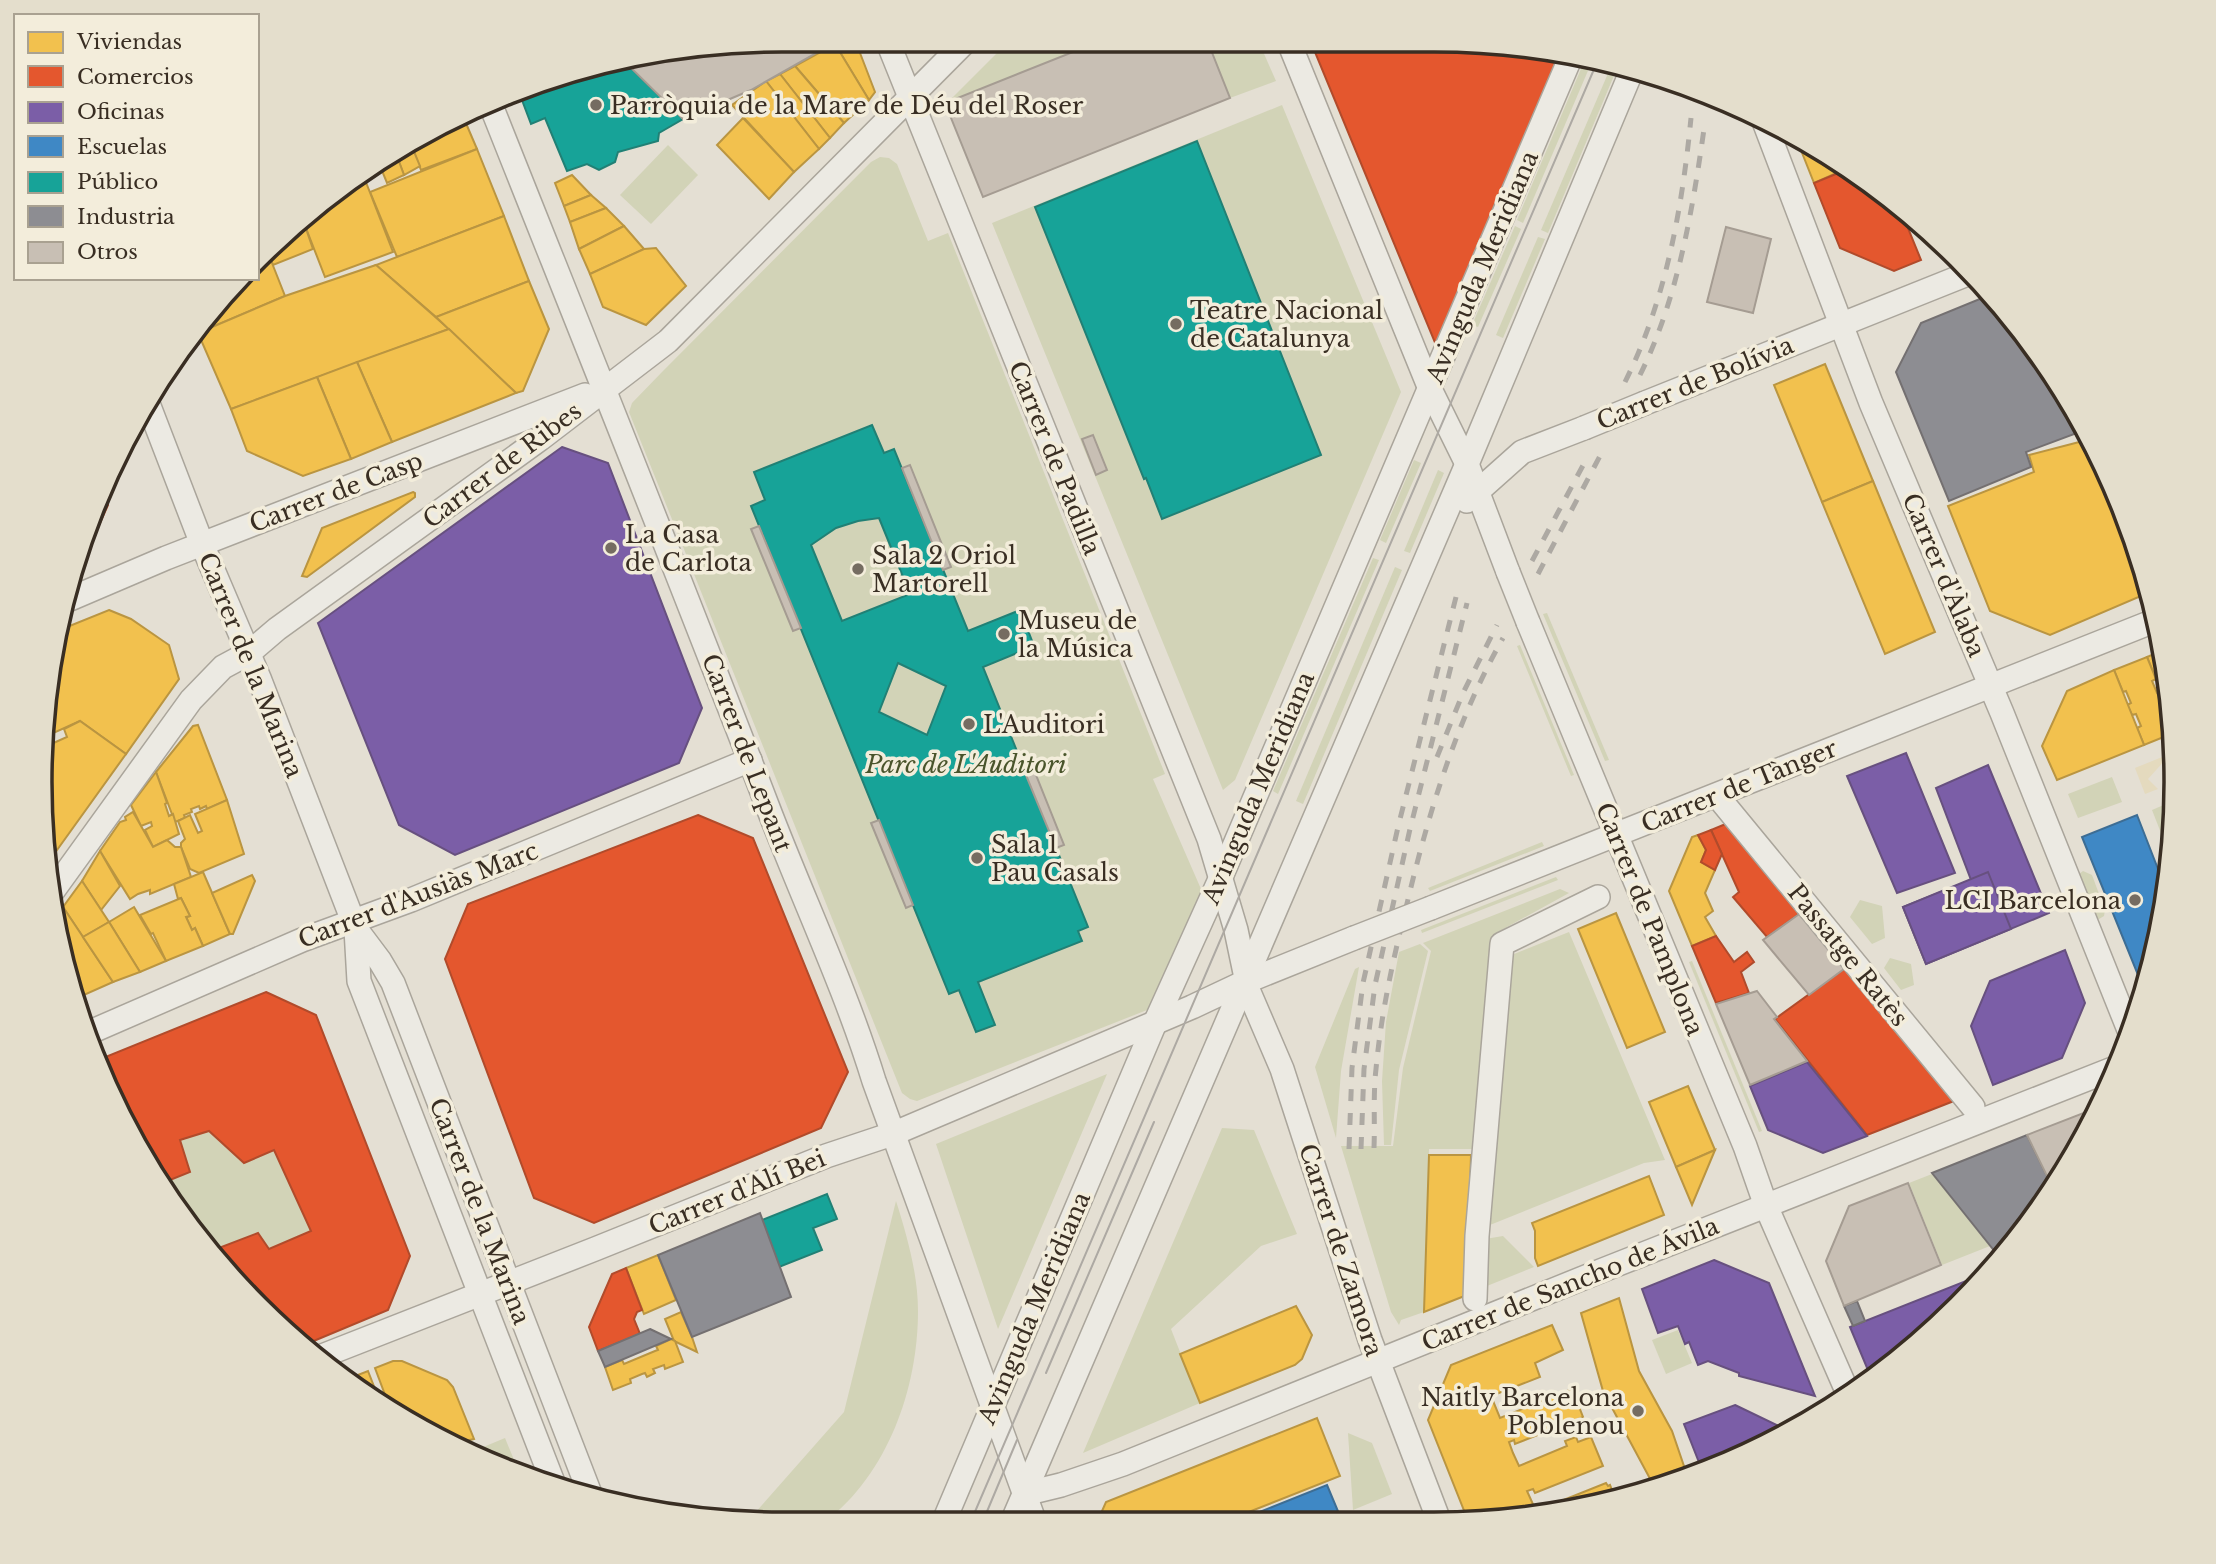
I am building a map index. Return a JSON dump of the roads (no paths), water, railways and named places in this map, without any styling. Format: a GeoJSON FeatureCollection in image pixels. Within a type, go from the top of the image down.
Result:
{"type":"FeatureCollection","features":[{"type":"Feature","properties":{"kind":"street","name":"Carrer de Padilla"},"geometry":{"type":"LineString","coordinates":[[891,52],[1209,839],[1241,952],[1245,982]]}},
{"type":"Feature","properties":{"kind":"street","name":"Carrer de Ribes"},"geometry":{"type":"LineString","coordinates":[[60,881],[191,700],[223,667],[249,653],[277,629],[540,439],[668,341],[955,52]]}},
{"type":"Feature","properties":{"kind":"street","name":"Carrer de Pamplona"},"geometry":{"type":"LineString","coordinates":[[1293,52],[1430,389],[1466,454],[1528,622],[1745,1146],[1766,1206],[1844,1385]]}},
{"type":"Feature","properties":{"kind":"street","name":"Avinguda Meridiana"},"geometry":{"type":"LineString","coordinates":[[948,1512],[1567,65]]}},
{"type":"Feature","properties":{"kind":"street"},"geometry":{"type":"LineString","coordinates":[[1017,1512],[1439,527],[1466,454],[1629,79]]}},
{"type":"Feature","properties":{"kind":"street","name":"Carrer de Lepant"},"geometry":{"type":"LineString","coordinates":[[494,112],[859,1032],[1031,1512]]}},
{"type":"Feature","properties":{"kind":"street","name":"Carrer d'Àlaba"},"geometry":{"type":"LineString","coordinates":[[1769,134],[1881,425],[1991,687],[2124,1018]]}},
{"type":"Feature","properties":{"kind":"street","name":"Carrer de Bolívia"},"geometry":{"type":"LineString","coordinates":[[1439,527],[1522,452],[1960,277]]}},
{"type":"Feature","properties":{"kind":"street","name":"Carrer de Casp"},"geometry":{"type":"LineString","coordinates":[[76,596],[202,544],[605,388]]}},
{"type":"Feature","properties":{"kind":"street","name":"Carrer de la Marina"},"geometry":{"type":"LineString","coordinates":[[152,414],[355,925],[393,982],[587,1485]]}},
{"type":"Feature","properties":{"kind":"street"},"geometry":{"type":"LineString","coordinates":[[1466,454],[1483,458],[1522,452]]}},
{"type":"Feature","properties":{"kind":"street","name":"Carrer de Tànger"},"geometry":{"type":"LineString","coordinates":[[1155,1023],[1245,982],[1354,938],[2146,624]]}},
{"type":"Feature","properties":{"kind":"street","name":"Carrer d'Ausiàs Marc"},"geometry":{"type":"LineString","coordinates":[[96,1029],[302,940],[355,925],[750,760]]}},
{"type":"Feature","properties":{"kind":"street","name":"Passatge Ratès"},"geometry":{"type":"LineString","coordinates":[[1723,803],[1973,1107]]}},
{"type":"Feature","properties":{"kind":"street"},"geometry":{"type":"LineString","coordinates":[[1475,1299],[1477,1236],[1502,944],[1598,897]]}},
{"type":"Feature","properties":{"kind":"street","name":"Carrer de la Marina"},"geometry":{"type":"LineString","coordinates":[[355,925],[359,981],[549,1473]]}},
{"type":"Feature","properties":{"kind":"street","name":"Carrer de Zamora"},"geometry":{"type":"LineString","coordinates":[[1245,982],[1282,1069],[1378,1362],[1436,1512]]}},
{"type":"Feature","properties":{"kind":"street","name":"Carrer d'Alí Bei"},"geometry":{"type":"LineString","coordinates":[[329,1353],[826,1156],[895,1133],[1155,1023]]}},
{"type":"Feature","properties":{"kind":"street","name":"Carrer de Sancho de Ávila"},"geometry":{"type":"LineString","coordinates":[[1024,1494],[1114,1467],[2103,1073]]}},
{"type":"Feature","properties":{"kind":"tram line"},"geometry":{"type":"LineString","coordinates":[[975,1512],[1593,71]]}},
{"type":"Feature","properties":{"kind":"tram line"},"geometry":{"type":"LineString","coordinates":[[1046,1373],[1154,1122]]}},
{"type":"Feature","properties":{"kind":"tram line"},"geometry":{"type":"LineString","coordinates":[[987,1512],[1017,1440]]}},
{"type":"Feature","properties":{"kind":"railway"},"geometry":{"type":"LineString","coordinates":[[1625,382],[1662,286],[1683,186],[1691,118]]}},
{"type":"Feature","properties":{"kind":"railway"},"geometry":{"type":"LineString","coordinates":[[1640,375],[1675,283],[1705,122]]}},
{"type":"Feature","properties":{"kind":"railway"},"geometry":{"type":"LineString","coordinates":[[1538,574],[1601,454]]}},
{"type":"Feature","properties":{"kind":"railway"},"geometry":{"type":"LineString","coordinates":[[1532,561],[1588,456]]}},
{"type":"Feature","properties":{"kind":"railway"},"geometry":{"type":"LineString","coordinates":[[1349,1149],[1352,1068],[1363,983],[1398,827],[1456,597]]}},
{"type":"Feature","properties":{"kind":"railway"},"geometry":{"type":"LineString","coordinates":[[1361,1149],[1364,1069],[1375,985],[1410,829],[1467,603]]}},
{"type":"Feature","properties":{"kind":"railway"},"geometry":{"type":"LineString","coordinates":[[1437,757],[1463,693],[1497,625]]}},
{"type":"Feature","properties":{"kind":"railway"},"geometry":{"type":"LineString","coordinates":[[1374,1148],[1375,1079],[1381,1029],[1391,970],[1414,877],[1433,806],[1457,737],[1503,638]]}},
{"type":"Feature","properties":{"kind":"place","name":"Parròquia de la Mare de Déu del Roser"},"geometry":{"type":"Point","coordinates":[596,105]}},
{"type":"Feature","properties":{"kind":"place","name":"Teatre Nacional de Catalunya"},"geometry":{"type":"Point","coordinates":[1176,324]}},
{"type":"Feature","properties":{"kind":"place","name":"La Casa de Carlota"},"geometry":{"type":"Point","coordinates":[611,548]}},
{"type":"Feature","properties":{"kind":"place","name":"Sala 2 Oriol Martorell"},"geometry":{"type":"Point","coordinates":[858,569]}},
{"type":"Feature","properties":{"kind":"place","name":"Museu de la Música"},"geometry":{"type":"Point","coordinates":[1004,634]}},
{"type":"Feature","properties":{"kind":"place","name":"L'Auditori"},"geometry":{"type":"Point","coordinates":[969,724]}},
{"type":"Feature","properties":{"kind":"place","name":"Sala 1 Pau Casals"},"geometry":{"type":"Point","coordinates":[977,858]}},
{"type":"Feature","properties":{"kind":"place","name":"LCI Barcelona"},"geometry":{"type":"Point","coordinates":[2135,900]}},
{"type":"Feature","properties":{"kind":"place","name":"Naitly Barcelona Poblenou"},"geometry":{"type":"Point","coordinates":[1638,1411]}},
{"type":"Feature","properties":{"kind":"park label","name":"Parc de L'Auditori"},"geometry":{"type":"Point","coordinates":[966,764]}}]}
